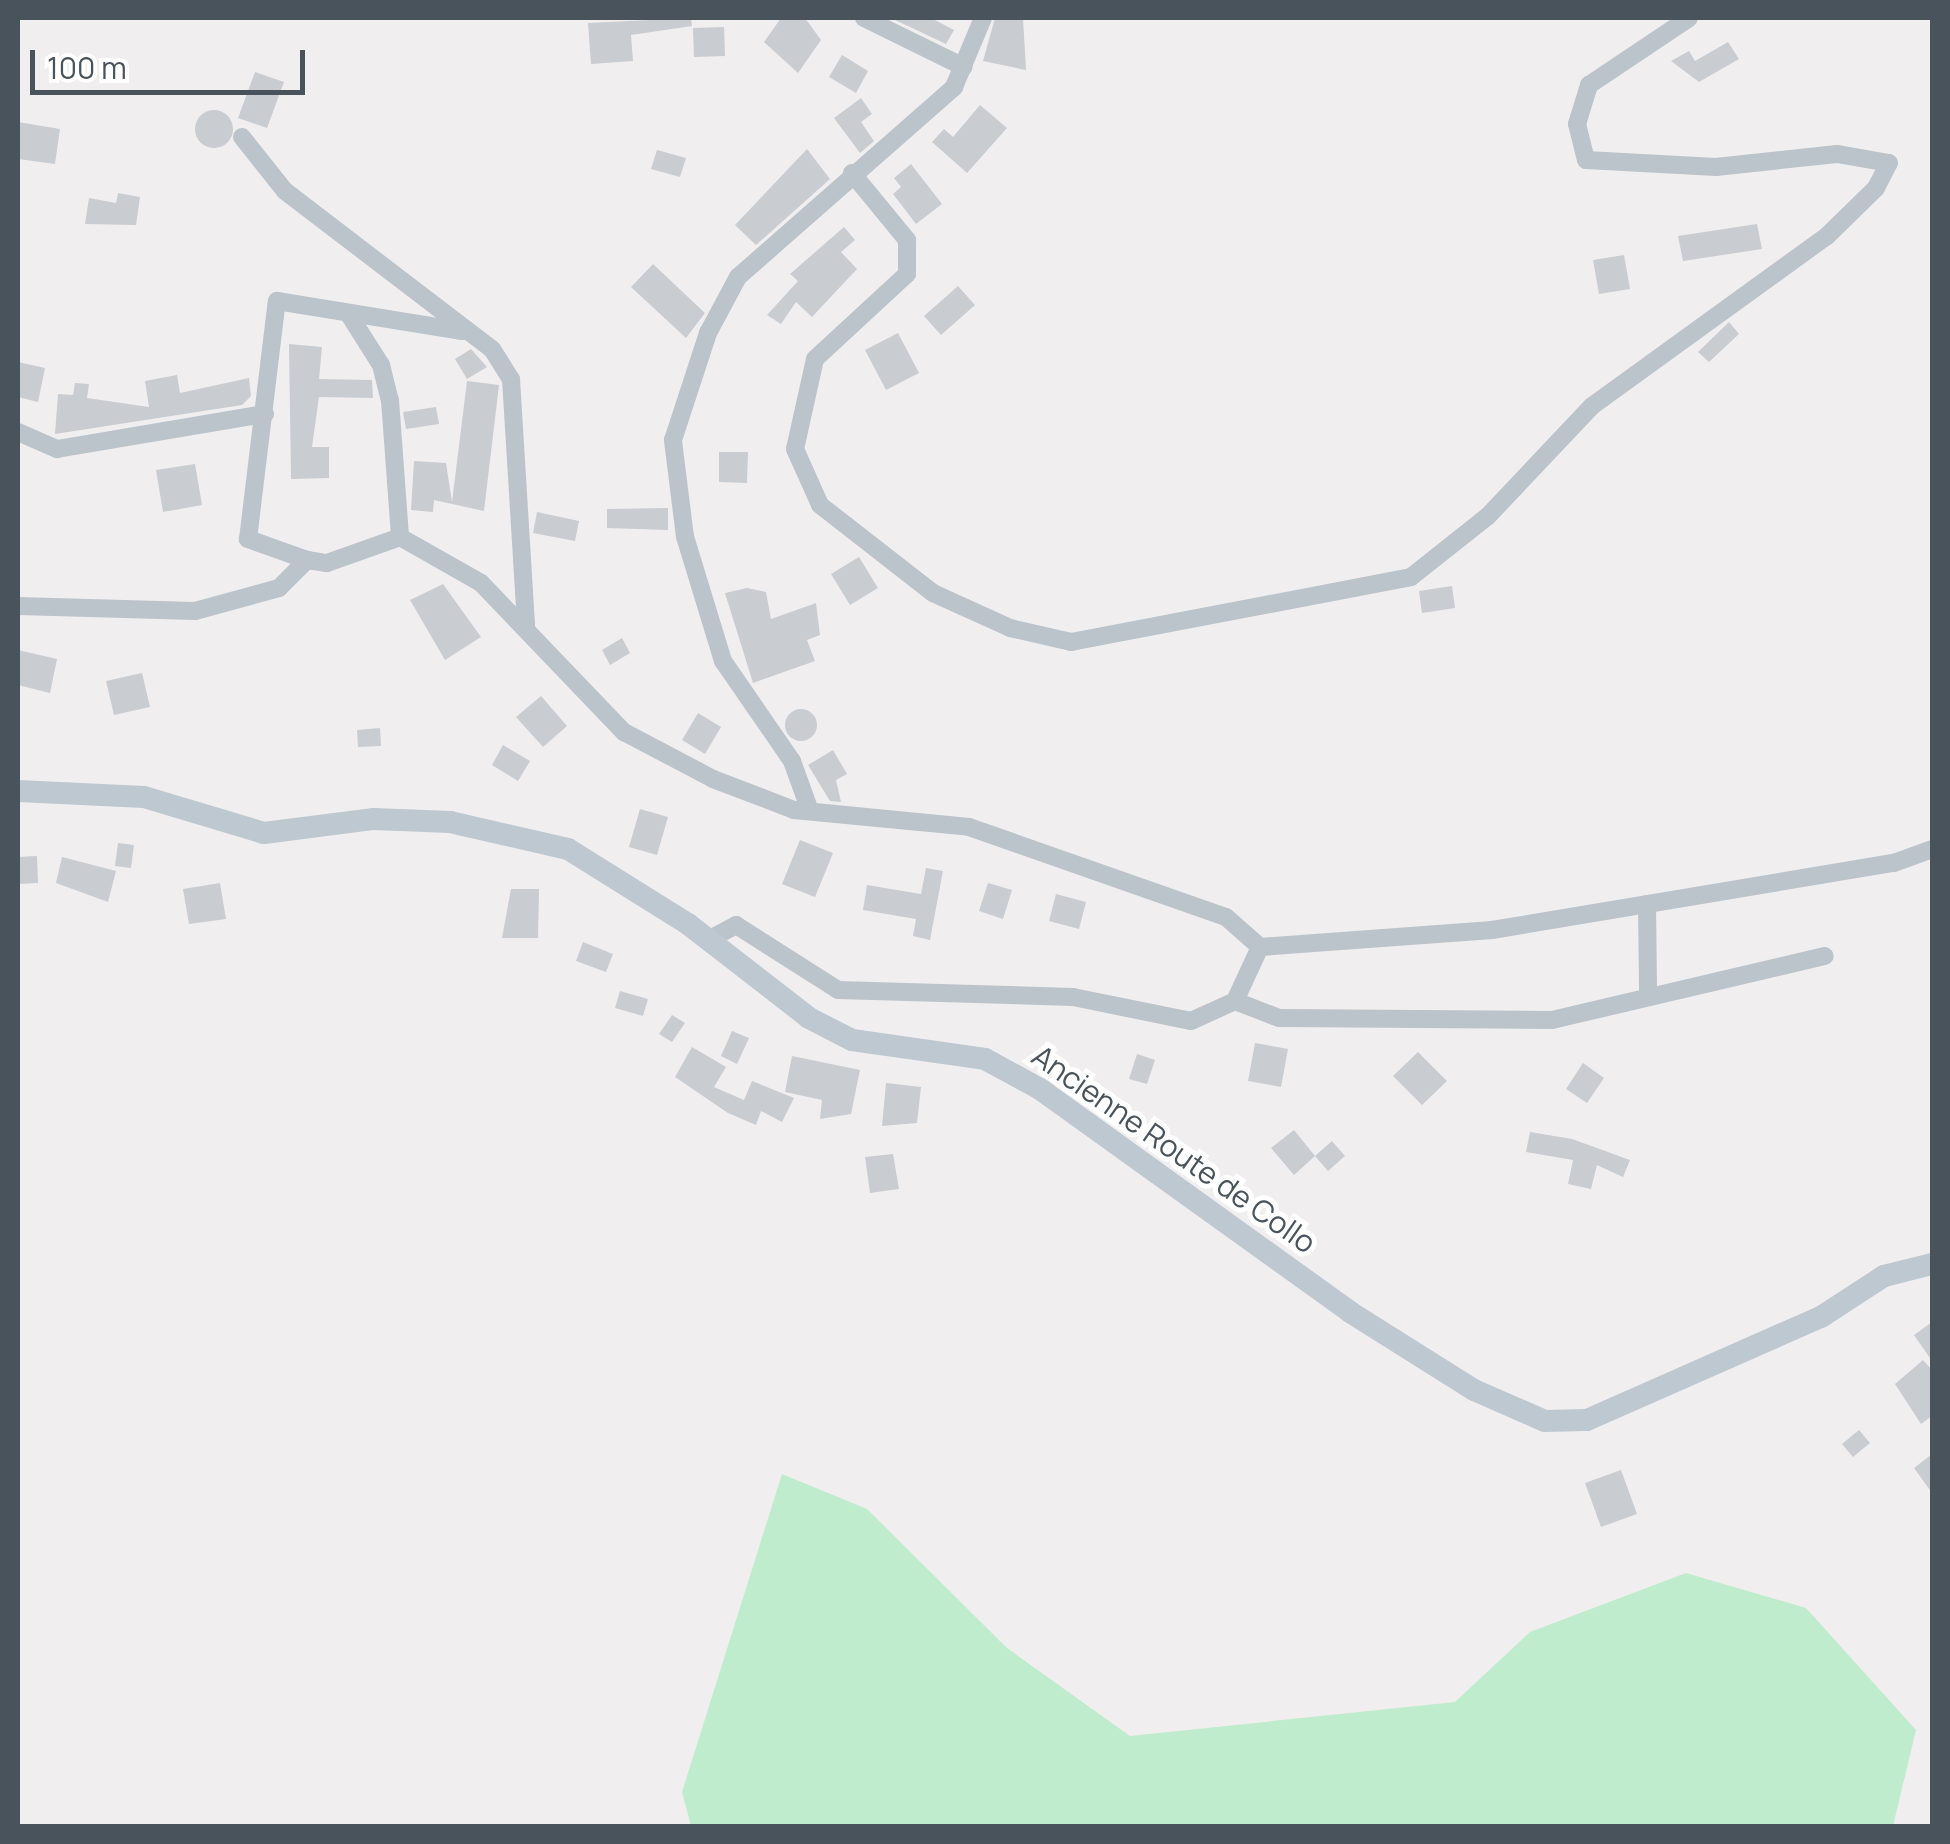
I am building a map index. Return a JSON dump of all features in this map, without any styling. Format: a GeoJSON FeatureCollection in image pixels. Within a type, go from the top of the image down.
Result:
{"type":"FeatureCollection","features":[{"type":"Feature","properties":{"kind":"main road","name":"Ancienne Route de Collo"},"geometry":{"type":"LineString","coordinates":[[18,791],[144,797],[264,833],[374,819],[528,834],[568,849],[852,1040],[985,1059],[1040,1089],[1350,1312],[1474,1390],[1545,1421],[1587,1420],[1821,1317],[1884,1276],[1932,1264]]}},
{"type":"Feature","properties":{"kind":"street"},"geometry":{"type":"LineString","coordinates":[[864,18],[964,67]]}},
{"type":"Feature","properties":{"kind":"street"},"geometry":{"type":"LineString","coordinates":[[810,811],[792,762],[723,661],[684,538],[673,440],[708,333],[738,277],[954,87],[983,18]]}},
{"type":"Feature","properties":{"kind":"street"},"geometry":{"type":"LineString","coordinates":[[852,173],[908,240],[907,274],[814,359],[795,449],[820,504],[933,593],[1010,628],[1071,642],[1411,577],[1488,516],[1592,406],[1827,236],[1876,188],[1889,163],[1837,154],[1716,168],[1586,160],[1577,124],[1588,84],[1689,18]]}},
{"type":"Feature","properties":{"kind":"street"},"geometry":{"type":"LineString","coordinates":[[242,138],[285,191],[492,348],[512,379],[526,627]]}},
{"type":"Feature","properties":{"kind":"street"},"geometry":{"type":"LineString","coordinates":[[466,332],[278,301],[248,539],[307,560],[327,562],[400,537],[481,583],[624,732],[712,779],[810,811],[969,826],[1226,918],[1260,946],[1492,930],[1932,849]]}},
{"type":"Feature","properties":{"kind":"street"},"geometry":{"type":"LineString","coordinates":[[348,313],[381,366],[390,400],[400,537]]}},
{"type":"Feature","properties":{"kind":"street"},"geometry":{"type":"LineString","coordinates":[[18,432],[57,448],[264,414]]}},
{"type":"Feature","properties":{"kind":"street"},"geometry":{"type":"LineString","coordinates":[[18,606],[195,611],[278,588],[307,560]]}},
{"type":"Feature","properties":{"kind":"street"},"geometry":{"type":"LineString","coordinates":[[1648,904],[1648,992]]}},
{"type":"Feature","properties":{"kind":"street"},"geometry":{"type":"LineString","coordinates":[[708,940],[736,925],[822,981],[868,994],[1073,997],[1191,1020],[1235,1001],[1260,946]]}},
{"type":"Feature","properties":{"kind":"street"},"geometry":{"type":"LineString","coordinates":[[1235,1001],[1278,1018],[1552,1020],[1648,992],[1825,956]]}},
{"type":"Feature","properties":{"kind":"green space"},"geometry":{"type":"Polygon","coordinates":[[[782,1474],[867,1509],[1007,1648],[1130,1736],[1455,1702],[1530,1632],[1686,1573],[1806,1608],[1916,1730],[1893,1826],[691,1826],[682,1792],[782,1474]]]}},
{"type":"Feature","properties":{"kind":"building"},"geometry":{"type":"Polygon","coordinates":[[[691,18],[692,26],[631,35],[633,61],[591,64],[588,23],[691,18]]]}},
{"type":"Feature","properties":{"kind":"building"},"geometry":{"type":"Polygon","coordinates":[[[781,18],[805,18],[821,40],[798,73],[764,42],[781,18]]]}},
{"type":"Feature","properties":{"kind":"building"},"geometry":{"type":"Polygon","coordinates":[[[891,18],[931,18],[954,30],[946,44],[891,18]]]}},
{"type":"Feature","properties":{"kind":"building"},"geometry":{"type":"Polygon","coordinates":[[[995,18],[1023,18],[1026,70],[983,61],[995,18]]]}},
{"type":"Feature","properties":{"kind":"building"},"geometry":{"type":"Polygon","coordinates":[[[724,27],[725,56],[694,57],[693,28],[724,27]]]}},
{"type":"Feature","properties":{"kind":"building"},"geometry":{"type":"Polygon","coordinates":[[[1728,42],[1739,59],[1699,82],[1671,61],[1689,51],[1695,61],[1728,42]]]}},
{"type":"Feature","properties":{"kind":"building"},"geometry":{"type":"Polygon","coordinates":[[[842,55],[868,71],[856,93],[829,77],[842,55]]]}},
{"type":"Feature","properties":{"kind":"building"},"geometry":{"type":"Polygon","coordinates":[[[255,72],[284,82],[267,128],[238,118],[255,72]]]}},
{"type":"Feature","properties":{"kind":"building"},"geometry":{"type":"Polygon","coordinates":[[[861,98],[872,114],[861,122],[874,141],[860,153],[834,118],[861,98]]]}},
{"type":"Feature","properties":{"kind":"building"},"geometry":{"type":"Polygon","coordinates":[[[980,105],[1007,128],[967,173],[932,142],[944,129],[953,137],[980,105]]]}},
{"type":"Feature","properties":{"kind":"building"},"geometry":{"type":"Polygon","coordinates":[[[214,110],[227,116],[233,129],[227,142],[214,148],[201,142],[195,129],[201,116],[214,110]]]}},
{"type":"Feature","properties":{"kind":"building"},"geometry":{"type":"Polygon","coordinates":[[[18,122],[60,129],[55,164],[18,159],[18,122]]]}},
{"type":"Feature","properties":{"kind":"building"},"geometry":{"type":"Polygon","coordinates":[[[807,149],[830,179],[756,245],[735,225],[807,149]]]}},
{"type":"Feature","properties":{"kind":"building"},"geometry":{"type":"Polygon","coordinates":[[[657,150],[686,158],[680,177],[651,169],[657,150]]]}},
{"type":"Feature","properties":{"kind":"building"},"geometry":{"type":"Polygon","coordinates":[[[911,164],[942,204],[916,224],[893,194],[901,187],[894,178],[911,164]]]}},
{"type":"Feature","properties":{"kind":"building"},"geometry":{"type":"Polygon","coordinates":[[[118,193],[140,197],[136,225],[85,224],[89,198],[116,203],[118,193]]]}},
{"type":"Feature","properties":{"kind":"building"},"geometry":{"type":"Polygon","coordinates":[[[1757,224],[1762,249],[1683,261],[1678,236],[1757,224]]]}},
{"type":"Feature","properties":{"kind":"building"},"geometry":{"type":"Polygon","coordinates":[[[844,227],[855,240],[841,252],[857,269],[812,317],[796,302],[781,324],[767,315],[798,281],[790,274],[844,227]]]}},
{"type":"Feature","properties":{"kind":"building"},"geometry":{"type":"Polygon","coordinates":[[[1624,255],[1630,289],[1599,294],[1593,260],[1624,255]]]}},
{"type":"Feature","properties":{"kind":"building"},"geometry":{"type":"Polygon","coordinates":[[[653,264],[705,313],[686,338],[631,287],[653,264]]]}},
{"type":"Feature","properties":{"kind":"building"},"geometry":{"type":"Polygon","coordinates":[[[958,286],[975,305],[941,335],[924,316],[958,286]]]}},
{"type":"Feature","properties":{"kind":"building"},"geometry":{"type":"Polygon","coordinates":[[[1729,322],[1739,334],[1709,362],[1698,352],[1729,322]]]}},
{"type":"Feature","properties":{"kind":"building"},"geometry":{"type":"Polygon","coordinates":[[[898,333],[919,373],[886,390],[865,350],[898,333]]]}},
{"type":"Feature","properties":{"kind":"building"},"geometry":{"type":"Polygon","coordinates":[[[289,344],[322,347],[319,379],[372,380],[373,398],[319,397],[312,447],[329,447],[329,478],[291,479],[289,344]]]}},
{"type":"Feature","properties":{"kind":"building"},"geometry":{"type":"Polygon","coordinates":[[[471,349],[487,367],[467,379],[455,359],[471,349]]]}},
{"type":"Feature","properties":{"kind":"building"},"geometry":{"type":"Polygon","coordinates":[[[18,362],[45,368],[38,402],[18,397],[18,362]]]}},
{"type":"Feature","properties":{"kind":"building"},"geometry":{"type":"Polygon","coordinates":[[[177,375],[180,393],[249,378],[251,396],[242,405],[55,434],[58,394],[73,395],[75,383],[89,384],[87,398],[149,407],[145,381],[177,375]]]}},
{"type":"Feature","properties":{"kind":"building"},"geometry":{"type":"Polygon","coordinates":[[[467,381],[499,385],[484,511],[434,500],[433,512],[411,510],[414,461],[446,463],[452,502],[467,381]]]}},
{"type":"Feature","properties":{"kind":"building"},"geometry":{"type":"Polygon","coordinates":[[[436,407],[439,424],[406,429],[403,412],[436,407]]]}},
{"type":"Feature","properties":{"kind":"building"},"geometry":{"type":"Polygon","coordinates":[[[719,452],[748,452],[747,483],[719,482],[719,452]]]}},
{"type":"Feature","properties":{"kind":"building"},"geometry":{"type":"Polygon","coordinates":[[[195,464],[202,505],[163,512],[156,470],[195,464]]]}},
{"type":"Feature","properties":{"kind":"building"},"geometry":{"type":"Polygon","coordinates":[[[668,508],[668,530],[607,528],[607,509],[668,508]]]}},
{"type":"Feature","properties":{"kind":"building"},"geometry":{"type":"Polygon","coordinates":[[[537,512],[579,521],[575,541],[533,533],[537,512]]]}},
{"type":"Feature","properties":{"kind":"building"},"geometry":{"type":"Polygon","coordinates":[[[859,557],[878,588],[850,605],[831,574],[859,557]]]}},
{"type":"Feature","properties":{"kind":"building"},"geometry":{"type":"Polygon","coordinates":[[[443,584],[481,637],[445,660],[410,600],[443,584]]]}},
{"type":"Feature","properties":{"kind":"building"},"geometry":{"type":"Polygon","coordinates":[[[1452,586],[1455,608],[1422,613],[1419,591],[1452,586]]]}},
{"type":"Feature","properties":{"kind":"building"},"geometry":{"type":"Polygon","coordinates":[[[747,588],[766,592],[771,619],[816,603],[820,635],[807,640],[815,661],[753,683],[725,593],[747,588]]]}},
{"type":"Feature","properties":{"kind":"building"},"geometry":{"type":"Polygon","coordinates":[[[622,638],[630,653],[610,665],[602,650],[622,638]]]}},
{"type":"Feature","properties":{"kind":"building"},"geometry":{"type":"Polygon","coordinates":[[[18,650],[57,659],[50,693],[18,685],[18,650]]]}},
{"type":"Feature","properties":{"kind":"building"},"geometry":{"type":"Polygon","coordinates":[[[142,673],[150,707],[114,715],[106,681],[142,673]]]}},
{"type":"Feature","properties":{"kind":"building"},"geometry":{"type":"Polygon","coordinates":[[[541,696],[567,726],[543,747],[516,717],[541,696]]]}},
{"type":"Feature","properties":{"kind":"building"},"geometry":{"type":"Polygon","coordinates":[[[801,709],[812,714],[817,725],[812,736],[801,741],[790,736],[785,725],[790,714],[801,709]]]}},
{"type":"Feature","properties":{"kind":"building"},"geometry":{"type":"Polygon","coordinates":[[[698,713],[721,727],[705,754],[682,740],[698,713]]]}},
{"type":"Feature","properties":{"kind":"building"},"geometry":{"type":"Polygon","coordinates":[[[380,728],[381,746],[358,747],[357,730],[380,728]]]}},
{"type":"Feature","properties":{"kind":"building"},"geometry":{"type":"Polygon","coordinates":[[[503,745],[530,761],[518,781],[492,765],[503,745]]]}},
{"type":"Feature","properties":{"kind":"building"},"geometry":{"type":"Polygon","coordinates":[[[833,750],[847,774],[836,780],[841,802],[830,801],[808,765],[833,750]]]}},
{"type":"Feature","properties":{"kind":"building"},"geometry":{"type":"Polygon","coordinates":[[[640,809],[668,817],[657,855],[629,847],[640,809]]]}},
{"type":"Feature","properties":{"kind":"building"},"geometry":{"type":"Polygon","coordinates":[[[800,840],[833,853],[815,897],[782,884],[800,840]]]}},
{"type":"Feature","properties":{"kind":"building"},"geometry":{"type":"Polygon","coordinates":[[[118,843],[134,845],[131,868],[115,866],[118,843]]]}},
{"type":"Feature","properties":{"kind":"building"},"geometry":{"type":"Polygon","coordinates":[[[37,856],[38,883],[18,884],[18,857],[37,856]]]}},
{"type":"Feature","properties":{"kind":"building"},"geometry":{"type":"Polygon","coordinates":[[[62,857],[116,871],[108,902],[56,883],[62,857]]]}},
{"type":"Feature","properties":{"kind":"building"},"geometry":{"type":"Polygon","coordinates":[[[926,868],[943,871],[930,940],[913,936],[916,919],[863,910],[867,885],[921,894],[926,868]]]}},
{"type":"Feature","properties":{"kind":"building"},"geometry":{"type":"Polygon","coordinates":[[[220,883],[226,919],[189,924],[183,889],[220,883]]]}},
{"type":"Feature","properties":{"kind":"building"},"geometry":{"type":"Polygon","coordinates":[[[988,883],[1012,890],[1003,919],[979,911],[988,883]]]}},
{"type":"Feature","properties":{"kind":"building"},"geometry":{"type":"Polygon","coordinates":[[[511,889],[539,889],[538,938],[502,938],[511,889]]]}},
{"type":"Feature","properties":{"kind":"building"},"geometry":{"type":"Polygon","coordinates":[[[1056,894],[1086,902],[1079,929],[1049,921],[1056,894]]]}},
{"type":"Feature","properties":{"kind":"building"},"geometry":{"type":"Polygon","coordinates":[[[583,942],[613,954],[606,972],[576,961],[583,942]]]}},
{"type":"Feature","properties":{"kind":"building"},"geometry":{"type":"Polygon","coordinates":[[[620,991],[648,999],[643,1016],[615,1008],[620,991]]]}},
{"type":"Feature","properties":{"kind":"building"},"geometry":{"type":"Polygon","coordinates":[[[672,1015],[685,1023],[672,1042],[659,1034],[672,1015]]]}},
{"type":"Feature","properties":{"kind":"building"},"geometry":{"type":"Polygon","coordinates":[[[732,1031],[749,1038],[737,1064],[721,1056],[732,1031]]]}},
{"type":"Feature","properties":{"kind":"building"},"geometry":{"type":"Polygon","coordinates":[[[1255,1043],[1288,1049],[1281,1087],[1248,1081],[1255,1043]]]}},
{"type":"Feature","properties":{"kind":"building"},"geometry":{"type":"Polygon","coordinates":[[[692,1047],[726,1067],[714,1087],[744,1100],[752,1081],[794,1098],[782,1122],[761,1111],[756,1125],[728,1113],[675,1077],[692,1047]]]}},
{"type":"Feature","properties":{"kind":"building"},"geometry":{"type":"Polygon","coordinates":[[[1418,1052],[1447,1081],[1422,1105],[1393,1076],[1418,1052]]]}},
{"type":"Feature","properties":{"kind":"building"},"geometry":{"type":"Polygon","coordinates":[[[1137,1054],[1155,1060],[1147,1084],[1129,1079],[1137,1054]]]}},
{"type":"Feature","properties":{"kind":"building"},"geometry":{"type":"Polygon","coordinates":[[[792,1056],[860,1070],[851,1114],[820,1119],[822,1100],[785,1092],[792,1056]]]}},
{"type":"Feature","properties":{"kind":"building"},"geometry":{"type":"Polygon","coordinates":[[[1583,1063],[1604,1078],[1587,1103],[1566,1089],[1583,1063]]]}},
{"type":"Feature","properties":{"kind":"building"},"geometry":{"type":"Polygon","coordinates":[[[886,1083],[921,1087],[917,1123],[882,1126],[886,1083]]]}},
{"type":"Feature","properties":{"kind":"building"},"geometry":{"type":"Polygon","coordinates":[[[1294,1130],[1315,1156],[1294,1175],[1271,1148],[1294,1130]]]}},
{"type":"Feature","properties":{"kind":"building"},"geometry":{"type":"Polygon","coordinates":[[[1530,1132],[1572,1139],[1630,1160],[1623,1177],[1597,1165],[1591,1189],[1568,1184],[1573,1160],[1526,1152],[1530,1132]]]}},
{"type":"Feature","properties":{"kind":"building"},"geometry":{"type":"Polygon","coordinates":[[[1332,1141],[1345,1156],[1328,1171],[1315,1156],[1332,1141]]]}},
{"type":"Feature","properties":{"kind":"building"},"geometry":{"type":"Polygon","coordinates":[[[893,1154],[899,1189],[870,1193],[865,1157],[893,1154]]]}},
{"type":"Feature","properties":{"kind":"building"},"geometry":{"type":"Polygon","coordinates":[[[1932,1322],[1932,1361],[1914,1335],[1932,1322]]]}},
{"type":"Feature","properties":{"kind":"building"},"geometry":{"type":"Polygon","coordinates":[[[1923,1360],[1932,1370],[1932,1416],[1921,1424],[1895,1384],[1923,1360]]]}},
{"type":"Feature","properties":{"kind":"building"},"geometry":{"type":"Polygon","coordinates":[[[1859,1430],[1870,1443],[1853,1457],[1842,1444],[1859,1430]]]}},
{"type":"Feature","properties":{"kind":"building"},"geometry":{"type":"Polygon","coordinates":[[[1932,1454],[1932,1493],[1914,1468],[1932,1454]]]}},
{"type":"Feature","properties":{"kind":"building"},"geometry":{"type":"Polygon","coordinates":[[[1621,1470],[1637,1514],[1601,1527],[1585,1483],[1621,1470]]]}}]}
